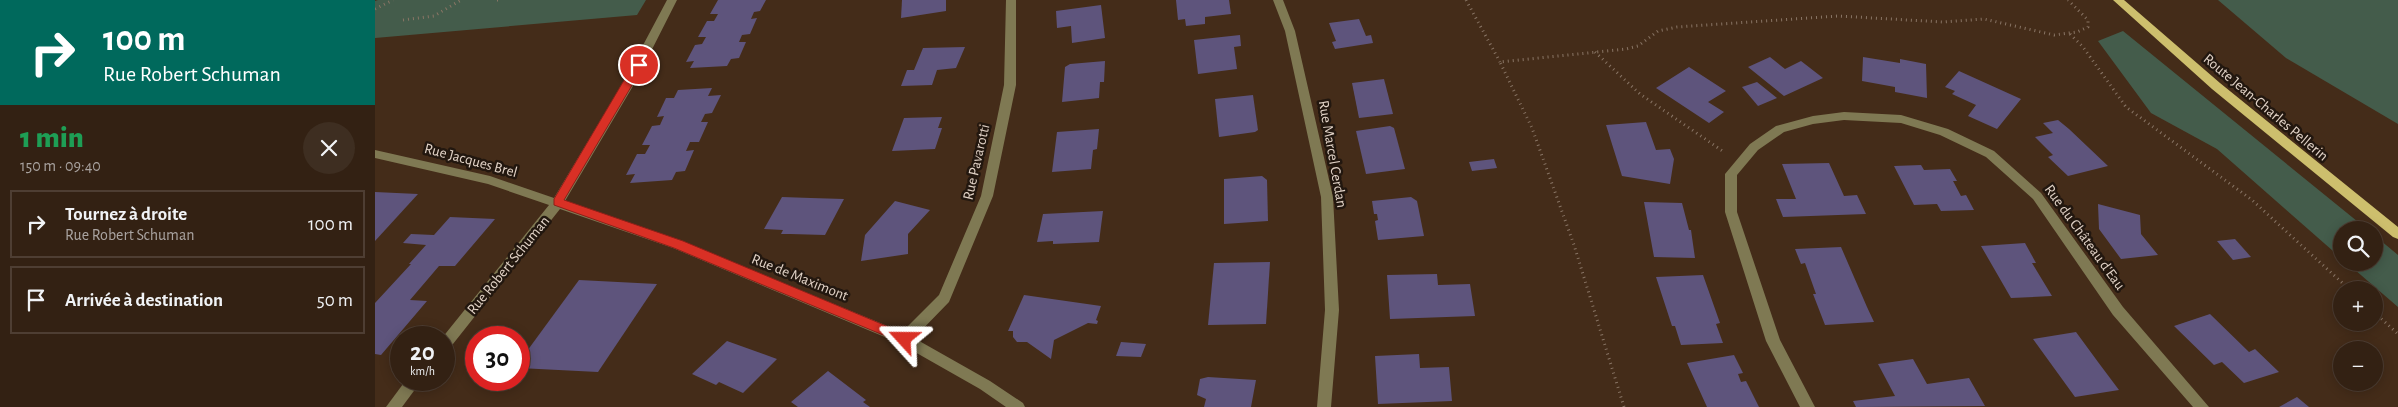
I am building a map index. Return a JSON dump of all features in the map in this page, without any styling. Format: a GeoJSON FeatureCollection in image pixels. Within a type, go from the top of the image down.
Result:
{"type":"FeatureCollection","features":[{"type":"Feature","properties":{"kind":"main road","name":"Route Jean-Charles Pellerin"},"geometry":{"type":"LineString","coordinates":[[2118,0],[2216,86],[2398,234]]}},
{"type":"Feature","properties":{"kind":"street","name":"Rue Robert Schuman"},"geometry":{"type":"LineString","coordinates":[[455,331],[558,202],[630,81],[672,0]]}},
{"type":"Feature","properties":{"kind":"street","name":"Rue Pavarotti"},"geometry":{"type":"LineString","coordinates":[[904,339],[915,330],[944,298],[987,196],[1010,85],[1011,0]]}},
{"type":"Feature","properties":{"kind":"street","name":"Rue Marcel Cerdan"},"geometry":{"type":"LineString","coordinates":[[1278,0],[1289,31],[1307,102],[1327,197],[1332,310],[1324,407]]}},
{"type":"Feature","properties":{"kind":"street","name":"Rue du Château d'Eau"},"geometry":{"type":"LineString","coordinates":[[1808,407],[1773,341],[1731,212],[1731,174],[1753,147],[1780,129],[1813,120],[1844,116],[1901,119],[1944,132],[1990,154],[2037,196],[2118,311],[2202,407]]}},
{"type":"Feature","properties":{"kind":"street","name":"Rue Jacques Brel"},"geometry":{"type":"LineString","coordinates":[[375,154],[489,180],[558,202]]}},
{"type":"Feature","properties":{"kind":"street","name":"Rue de Maximont"},"geometry":{"type":"LineString","coordinates":[[558,202],[678,245],[904,339],[985,385],[1018,407]]}},
{"type":"Feature","properties":{"kind":"street"},"geometry":{"type":"LineString","coordinates":[[393,407],[406,391]]}},
{"type":"Feature","properties":{"kind":"path"},"geometry":{"type":"LineString","coordinates":[[375,9],[393,0]]}},
{"type":"Feature","properties":{"kind":"path"},"geometry":{"type":"LineString","coordinates":[[403,20],[432,17],[447,12],[461,0]]}},
{"type":"Feature","properties":{"kind":"path"},"geometry":{"type":"LineString","coordinates":[[1466,0],[1500,62],[1532,128],[1574,245],[1623,407]]}},
{"type":"Feature","properties":{"kind":"path"},"geometry":{"type":"LineString","coordinates":[[1500,62],[1638,46],[1658,31],[1677,27],[1829,17],[1943,22],[1984,19],[2043,34],[2070,33],[2088,27],[2088,20],[2068,0]]}},
{"type":"Feature","properties":{"kind":"path"},"geometry":{"type":"LineString","coordinates":[[2070,33],[2083,47],[2126,107],[2211,167],[2252,200],[2340,281]]}},
{"type":"Feature","properties":{"kind":"path"},"geometry":{"type":"LineString","coordinates":[[1595,52],[1613,74],[1639,94],[1741,163]]}},
{"type":"Feature","properties":{"kind":"path"},"geometry":{"type":"LineString","coordinates":[[2383,320],[2398,334]]}},
{"type":"Feature","properties":{"kind":"green space"},"geometry":{"type":"Polygon","coordinates":[[[646,0],[637,15],[375,38],[375,1],[646,0]]]}},
{"type":"Feature","properties":{"kind":"green space"},"geometry":{"type":"Polygon","coordinates":[[[2218,0],[2398,0],[2398,124],[2286,58],[2218,0]]]}},
{"type":"Feature","properties":{"kind":"green space"},"geometry":{"type":"Polygon","coordinates":[[[2123,31],[2357,221],[2333,221],[2333,251],[2217,149],[2151,113],[2098,41],[2123,31]]]}},
{"type":"Feature","properties":{"kind":"green space"},"geometry":{"type":"Polygon","coordinates":[[[2383,242],[2398,255],[2398,307],[2383,294],[2383,281],[2368,281],[2356,271],[2383,271],[2383,242]]]}},
{"type":"Feature","properties":{"kind":"building"},"geometry":{"type":"Polygon","coordinates":[[[718,0],[766,0],[760,11],[754,12],[751,19],[757,18],[750,34],[742,35],[739,42],[746,42],[739,58],[731,59],[727,66],[690,68],[694,61],[686,62],[695,45],[702,44],[706,37],[698,37],[707,21],[714,21],[718,14],[710,14],[718,0]]]}},
{"type":"Feature","properties":{"kind":"building"},"geometry":{"type":"Polygon","coordinates":[[[902,0],[946,0],[946,11],[901,18],[902,0]]]}},
{"type":"Feature","properties":{"kind":"building"},"geometry":{"type":"Polygon","coordinates":[[[1176,0],[1229,0],[1231,14],[1205,17],[1205,24],[1186,26],[1185,19],[1178,20],[1176,0]]]}},
{"type":"Feature","properties":{"kind":"building"},"geometry":{"type":"Polygon","coordinates":[[[1101,5],[1105,38],[1072,43],[1071,26],[1057,28],[1056,11],[1101,5]]]}},
{"type":"Feature","properties":{"kind":"building"},"geometry":{"type":"Polygon","coordinates":[[[1359,19],[1366,36],[1371,35],[1373,43],[1335,49],[1332,42],[1336,41],[1329,23],[1359,19]]]}},
{"type":"Feature","properties":{"kind":"building"},"geometry":{"type":"Polygon","coordinates":[[[1240,35],[1241,46],[1234,47],[1237,69],[1198,74],[1194,40],[1240,35]]]}},
{"type":"Feature","properties":{"kind":"building"},"geometry":{"type":"Polygon","coordinates":[[[965,47],[956,68],[937,70],[932,85],[901,86],[907,70],[914,70],[923,48],[965,47]]]}},
{"type":"Feature","properties":{"kind":"building"},"geometry":{"type":"Polygon","coordinates":[[[1770,57],[1785,69],[1801,61],[1823,78],[1784,96],[1748,67],[1770,57]]]}},
{"type":"Feature","properties":{"kind":"building"},"geometry":{"type":"Polygon","coordinates":[[[1863,57],[1900,63],[1900,59],[1926,64],[1927,98],[1895,92],[1895,87],[1862,81],[1863,57]]]}},
{"type":"Feature","properties":{"kind":"building"},"geometry":{"type":"Polygon","coordinates":[[[1105,61],[1104,82],[1100,82],[1099,98],[1062,102],[1065,67],[1070,64],[1105,61]]]}},
{"type":"Feature","properties":{"kind":"building"},"geometry":{"type":"Polygon","coordinates":[[[1689,67],[1726,91],[1708,102],[1724,112],[1709,123],[1656,88],[1689,67]]]}},
{"type":"Feature","properties":{"kind":"building"},"geometry":{"type":"Polygon","coordinates":[[[1959,71],[2021,99],[1997,129],[1968,116],[1976,105],[1952,94],[1955,91],[1945,87],[1959,71]]]}},
{"type":"Feature","properties":{"kind":"building"},"geometry":{"type":"Polygon","coordinates":[[[1384,79],[1393,114],[1359,118],[1352,83],[1384,79]]]}},
{"type":"Feature","properties":{"kind":"building"},"geometry":{"type":"Polygon","coordinates":[[[1757,82],[1777,98],[1758,106],[1742,87],[1757,82]]]}},
{"type":"Feature","properties":{"kind":"building"},"geometry":{"type":"Polygon","coordinates":[[[712,88],[708,96],[721,95],[712,113],[705,114],[701,122],[708,122],[699,142],[690,142],[686,151],[694,150],[685,171],[676,172],[672,180],[630,183],[635,174],[626,175],[637,154],[645,154],[650,145],[642,145],[652,126],[660,125],[664,116],[657,117],[666,98],[674,98],[678,90],[712,88]]]}},
{"type":"Feature","properties":{"kind":"building"},"geometry":{"type":"Polygon","coordinates":[[[1253,95],[1258,130],[1219,137],[1215,99],[1253,95]]]}},
{"type":"Feature","properties":{"kind":"building"},"geometry":{"type":"Polygon","coordinates":[[[942,117],[938,128],[942,128],[935,149],[892,151],[904,118],[942,117]]]}},
{"type":"Feature","properties":{"kind":"building"},"geometry":{"type":"Polygon","coordinates":[[[2058,120],[2108,166],[2068,176],[2048,157],[2053,155],[2035,137],[2053,133],[2043,123],[2058,120]]]}},
{"type":"Feature","properties":{"kind":"building"},"geometry":{"type":"Polygon","coordinates":[[[1646,122],[1656,150],[1670,149],[1674,159],[1670,184],[1622,176],[1606,125],[1646,122]]]}},
{"type":"Feature","properties":{"kind":"building"},"geometry":{"type":"Polygon","coordinates":[[[1390,126],[1394,128],[1405,169],[1366,174],[1356,131],[1390,126]]]}},
{"type":"Feature","properties":{"kind":"building"},"geometry":{"type":"Polygon","coordinates":[[[1099,129],[1097,149],[1093,150],[1091,169],[1052,172],[1057,132],[1099,129]]]}},
{"type":"Feature","properties":{"kind":"building"},"geometry":{"type":"Polygon","coordinates":[[[1494,159],[1497,168],[1472,171],[1469,162],[1494,159]]]}},
{"type":"Feature","properties":{"kind":"building"},"geometry":{"type":"Polygon","coordinates":[[[1829,163],[1844,196],[1857,195],[1866,214],[1783,217],[1776,199],[1796,199],[1782,164],[1829,163]]]}},
{"type":"Feature","properties":{"kind":"building"},"geometry":{"type":"Polygon","coordinates":[[[1921,165],[1924,170],[1950,169],[1957,181],[1953,181],[1961,196],[1966,195],[1974,210],[1941,211],[1937,204],[1914,205],[1894,166],[1921,165]]]}},
{"type":"Feature","properties":{"kind":"building"},"geometry":{"type":"Polygon","coordinates":[[[1262,176],[1267,180],[1268,221],[1224,224],[1224,179],[1262,176]]]}},
{"type":"Feature","properties":{"kind":"building"},"geometry":{"type":"Polygon","coordinates":[[[375,192],[418,194],[375,241],[375,192]]]}},
{"type":"Feature","properties":{"kind":"building"},"geometry":{"type":"Polygon","coordinates":[[[782,197],[844,199],[825,235],[781,234],[783,230],[764,229],[782,197]]]}},
{"type":"Feature","properties":{"kind":"building"},"geometry":{"type":"Polygon","coordinates":[[[1411,197],[1417,201],[1424,236],[1378,240],[1375,221],[1378,220],[1377,214],[1374,214],[1372,201],[1411,197]]]}},
{"type":"Feature","properties":{"kind":"building"},"geometry":{"type":"Polygon","coordinates":[[[895,201],[930,210],[908,234],[908,254],[861,261],[865,235],[895,201]]]}},
{"type":"Feature","properties":{"kind":"building"},"geometry":{"type":"Polygon","coordinates":[[[1644,202],[1682,203],[1689,230],[1691,230],[1695,258],[1654,257],[1644,202]]]}},
{"type":"Feature","properties":{"kind":"building"},"geometry":{"type":"Polygon","coordinates":[[[2098,204],[2140,215],[2141,234],[2158,255],[2121,259],[2099,229],[2098,204]]]}},
{"type":"Feature","properties":{"kind":"building"},"geometry":{"type":"Polygon","coordinates":[[[1103,211],[1099,242],[1053,244],[1053,241],[1037,242],[1043,214],[1103,211]]]}},
{"type":"Feature","properties":{"kind":"building"},"geometry":{"type":"Polygon","coordinates":[[[450,217],[495,219],[455,266],[439,266],[410,300],[427,301],[406,326],[390,326],[390,344],[381,355],[375,354],[375,303],[426,245],[403,243],[411,234],[434,235],[450,217]]]}},
{"type":"Feature","properties":{"kind":"building"},"geometry":{"type":"Polygon","coordinates":[[[2235,239],[2251,257],[2233,260],[2217,241],[2235,239]]]}},
{"type":"Feature","properties":{"kind":"building"},"geometry":{"type":"Polygon","coordinates":[[[2025,243],[2036,263],[2032,263],[2052,296],[2011,298],[1981,246],[2025,243]]]}},
{"type":"Feature","properties":{"kind":"building"},"geometry":{"type":"Polygon","coordinates":[[[1841,247],[1874,322],[1825,325],[1813,294],[1816,294],[1805,263],[1801,264],[1795,249],[1841,247]]]}},
{"type":"Feature","properties":{"kind":"building"},"geometry":{"type":"Polygon","coordinates":[[[1270,262],[1266,324],[1208,325],[1214,263],[1270,262]]]}},
{"type":"Feature","properties":{"kind":"building"},"geometry":{"type":"Polygon","coordinates":[[[1437,274],[1438,285],[1470,284],[1475,316],[1390,319],[1387,275],[1437,274]]]}},
{"type":"Feature","properties":{"kind":"building"},"geometry":{"type":"Polygon","coordinates":[[[1703,275],[1720,323],[1716,324],[1723,343],[1681,345],[1675,326],[1672,326],[1656,277],[1703,275]]]}},
{"type":"Feature","properties":{"kind":"building"},"geometry":{"type":"Polygon","coordinates":[[[579,280],[657,284],[598,372],[530,369],[530,347],[579,280]]]}},
{"type":"Feature","properties":{"kind":"building"},"geometry":{"type":"Polygon","coordinates":[[[1024,295],[1101,306],[1096,320],[1098,321],[1097,324],[1088,323],[1054,340],[1051,359],[1027,342],[1017,342],[1013,337],[1013,331],[1008,331],[1024,295]]]}},
{"type":"Feature","properties":{"kind":"building"},"geometry":{"type":"Polygon","coordinates":[[[2210,314],[2249,352],[2255,349],[2279,372],[2244,383],[2222,362],[2214,365],[2174,326],[2210,314]]]}},
{"type":"Feature","properties":{"kind":"building"},"geometry":{"type":"Polygon","coordinates":[[[2076,332],[2119,390],[2075,397],[2033,339],[2076,332]]]}},
{"type":"Feature","properties":{"kind":"building"},"geometry":{"type":"Polygon","coordinates":[[[727,341],[777,359],[743,393],[719,382],[716,385],[692,374],[727,341]]]}},
{"type":"Feature","properties":{"kind":"building"},"geometry":{"type":"Polygon","coordinates":[[[1121,342],[1146,344],[1141,357],[1116,356],[1121,342]]]}},
{"type":"Feature","properties":{"kind":"building"},"geometry":{"type":"Polygon","coordinates":[[[1419,354],[1420,368],[1449,367],[1452,401],[1378,404],[1375,356],[1419,354]]]}},
{"type":"Feature","properties":{"kind":"building"},"geometry":{"type":"Polygon","coordinates":[[[1734,355],[1743,373],[1738,374],[1741,382],[1746,381],[1759,407],[1707,407],[1687,363],[1734,355]]]}},
{"type":"Feature","properties":{"kind":"building"},"geometry":{"type":"Polygon","coordinates":[[[1913,359],[1927,384],[1969,378],[1985,406],[1856,407],[1853,401],[1895,396],[1878,364],[1913,359]]]}},
{"type":"Feature","properties":{"kind":"building"},"geometry":{"type":"Polygon","coordinates":[[[828,371],[866,400],[863,402],[870,407],[798,407],[791,402],[828,371]]]}},
{"type":"Feature","properties":{"kind":"building"},"geometry":{"type":"Polygon","coordinates":[[[1208,377],[1256,380],[1251,407],[1204,407],[1206,399],[1197,395],[1200,379],[1208,377]]]}},
{"type":"Feature","properties":{"kind":"building"},"geometry":{"type":"Polygon","coordinates":[[[2297,397],[2309,407],[2279,407],[2297,397]]]}},
{"type":"Feature","properties":{"kind":"route"},"geometry":{"type":"LineString","coordinates":[[639,65],[558,202],[678,245],[848,314],[904,339]]}}]}
